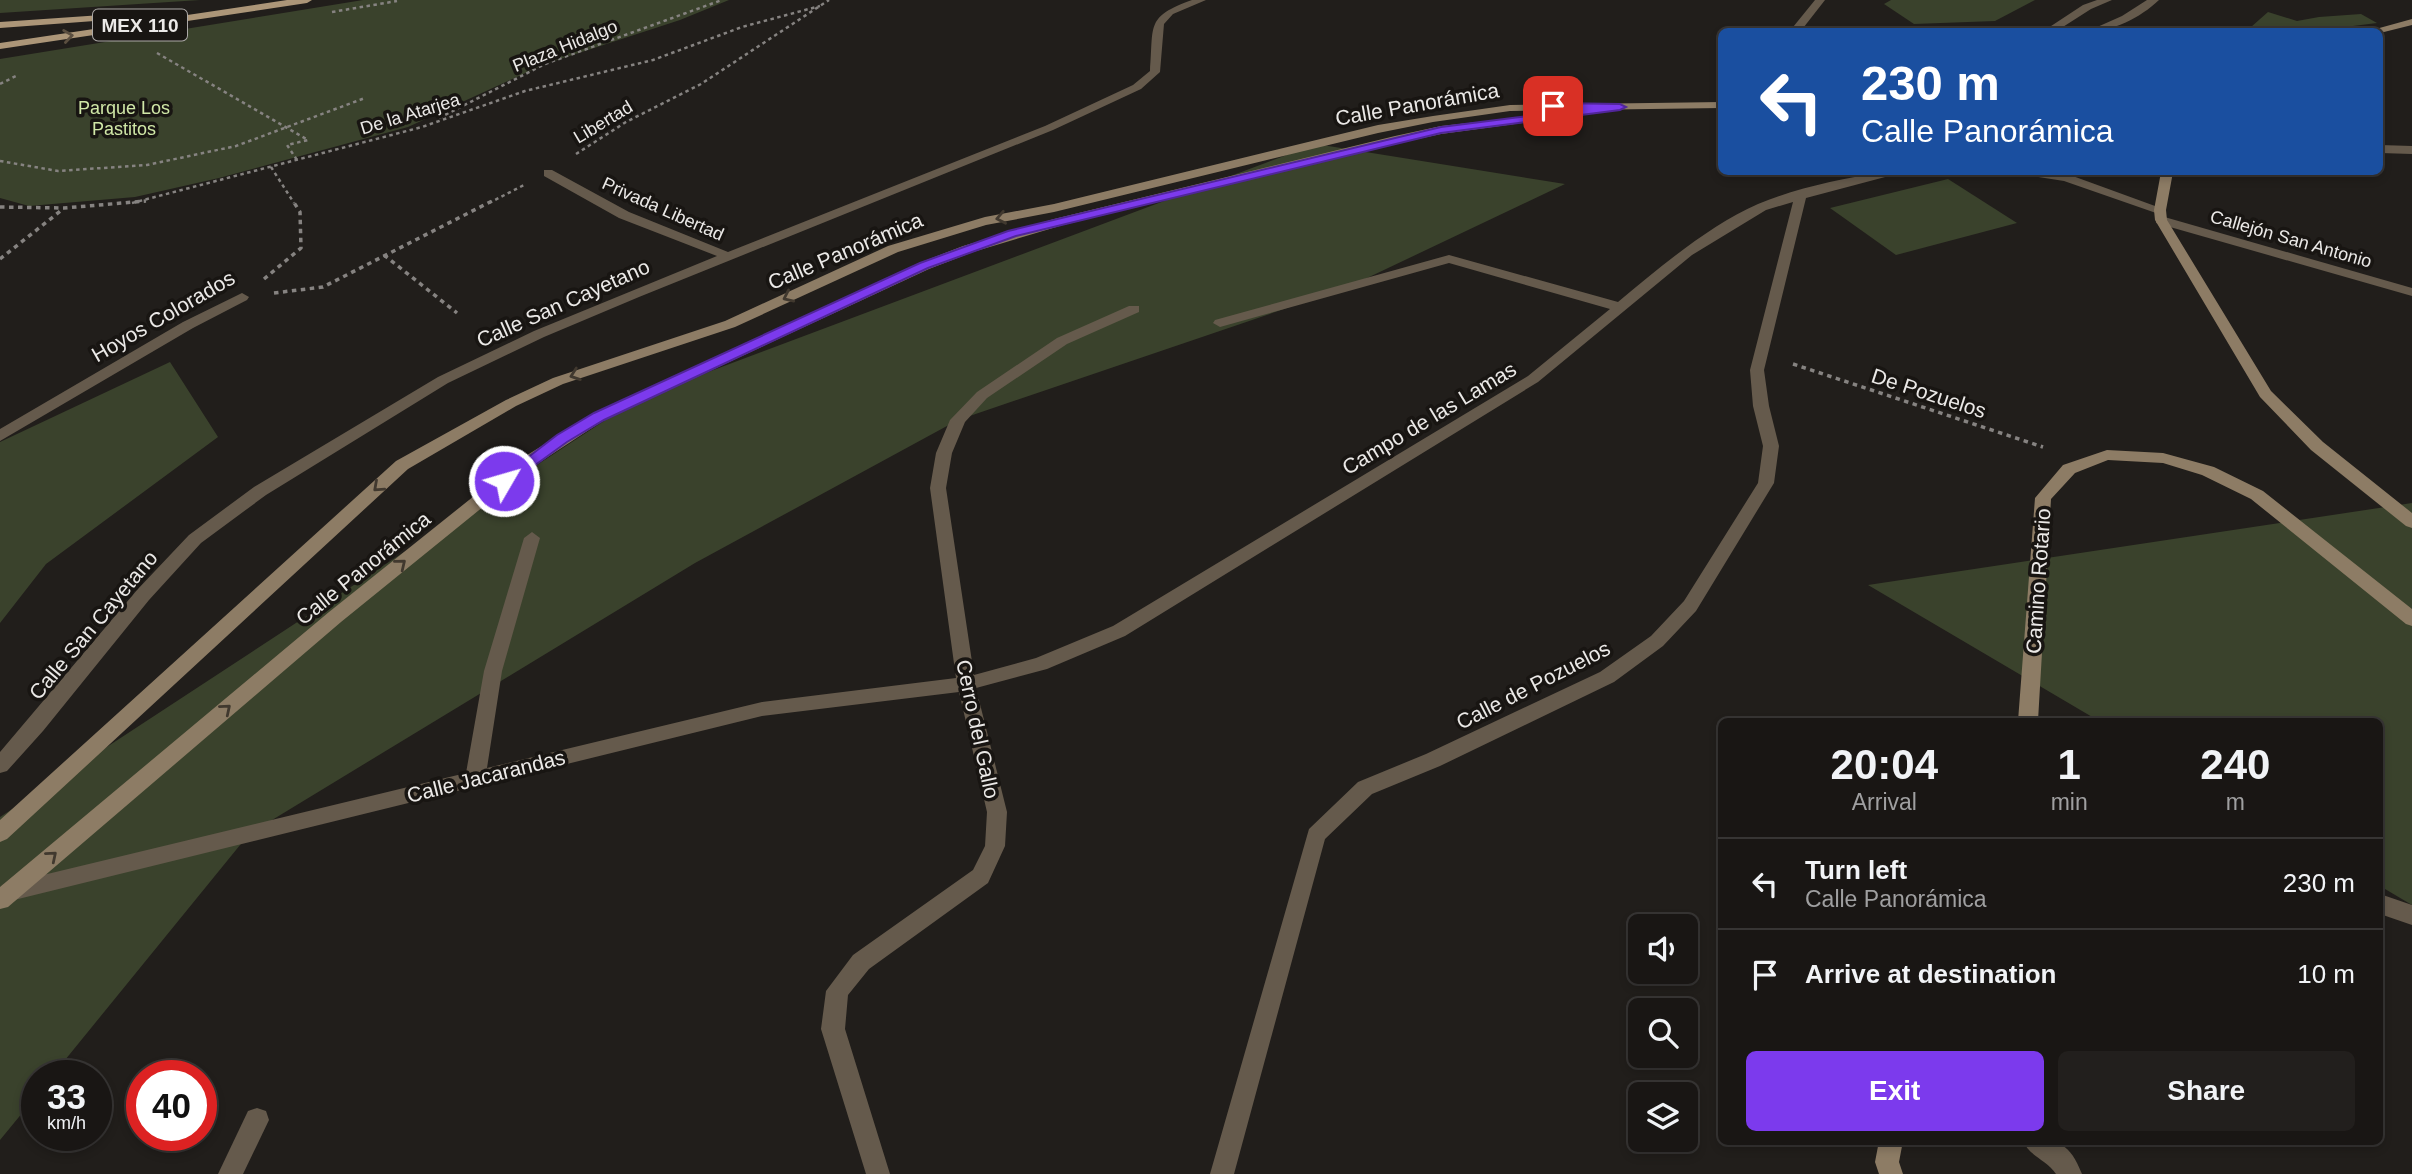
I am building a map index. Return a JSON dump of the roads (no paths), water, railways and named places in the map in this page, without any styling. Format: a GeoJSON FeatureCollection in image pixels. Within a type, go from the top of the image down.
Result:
{"type":"FeatureCollection","features":[{"type":"Feature","properties":{"kind":"main road","name":"MEX 110"},"geometry":{"type":"LineString","coordinates":[[0,46],[307,0]]}},
{"type":"Feature","properties":{"kind":"main road","name":"MEX 110"},"geometry":{"type":"LineString","coordinates":[[0,25],[281,4]]}},
{"type":"Feature","properties":{"kind":"street","name":"Calle San Cayetano"},"geometry":{"type":"LineString","coordinates":[[0,765],[36,726],[143,595],[195,539],[260,491],[443,380],[540,334],[1049,128],[1137,87],[1155,72],[1159,24],[1169,12],[1201,0]]}},
{"type":"Feature","properties":{"kind":"street"},"geometry":{"type":"LineString","coordinates":[[1797,28],[1820,0]]}},
{"type":"Feature","properties":{"kind":"street"},"geometry":{"type":"LineString","coordinates":[[2053,28],[2087,7],[2107,0]]}},
{"type":"Feature","properties":{"kind":"street"},"geometry":{"type":"LineString","coordinates":[[2101,28],[2126,18],[2154,0]]}},
{"type":"Feature","properties":{"kind":"street"},"geometry":{"type":"LineString","coordinates":[[2383,29],[2412,22]]}},
{"type":"Feature","properties":{"kind":"street"},"geometry":{"type":"LineString","coordinates":[[1620,107],[1718,105]]}},
{"type":"Feature","properties":{"kind":"street","name":"Calle Panorámica"},"geometry":{"type":"LineString","coordinates":[[0,833],[402,465],[511,403],[558,381],[730,324],[893,249],[936,234],[1378,129],[1510,108],[1620,107]]}},
{"type":"Feature","properties":{"kind":"street","name":"Calle Panorámica"},"geometry":{"type":"LineString","coordinates":[[5,896],[335,617],[525,464],[599,416],[924,266],[1012,234],[1441,130],[1620,107]]}},
{"type":"Feature","properties":{"kind":"street"},"geometry":{"type":"LineString","coordinates":[[2383,149],[2412,150]]}},
{"type":"Feature","properties":{"kind":"street","name":"Privada Libertad"},"geometry":{"type":"LineString","coordinates":[[548,173],[624,215],[728,256]]}},
{"type":"Feature","properties":{"kind":"street","name":"Campo de las Lamas"},"geometry":{"type":"LineString","coordinates":[[967,684],[1040,664],[1119,631],[1533,379],[1687,252],[1762,207],[1841,183],[1882,175]]}},
{"type":"Feature","properties":{"kind":"street","name":"Callejón San Antonio"},"geometry":{"type":"LineString","coordinates":[[2049,175],[2066,178],[2160,215],[2412,292]]}},
{"type":"Feature","properties":{"kind":"street"},"geometry":{"type":"LineString","coordinates":[[2167,175],[2160,215],[2265,394],[2317,446],[2412,522]]}},
{"type":"Feature","properties":{"kind":"street","name":"Calle de Pozuelos"},"geometry":{"type":"LineString","coordinates":[[1222,1174],[1316,835],[1365,788],[1433,760],[1607,677],[1657,641],[1690,606],[1766,483],[1771,446],[1761,406],[1757,370],[1800,197]]}},
{"type":"Feature","properties":{"kind":"street"},"geometry":{"type":"LineString","coordinates":[[1220,323],[1449,259],[1620,307]]}},
{"type":"Feature","properties":{"kind":"street","name":"Hoyos Colorados"},"geometry":{"type":"LineString","coordinates":[[0,436],[188,325],[242,297]]}},
{"type":"Feature","properties":{"kind":"street","name":"Cerro del Gallo"},"geometry":{"type":"LineString","coordinates":[[878,1174],[833,1029],[837,991],[861,962],[981,876],[995,846],[997,813],[967,684],[943,536],[938,488],[944,453],[958,420],[982,395],[1062,341],[1134,309]]}},
{"type":"Feature","properties":{"kind":"street","name":"Camino Rotario"},"geometry":{"type":"LineString","coordinates":[[2028,718],[2043,498],[2069,469],[2107,454],[2163,458],[2208,471],[2258,495],[2412,619]]}},
{"type":"Feature","properties":{"kind":"street"},"geometry":{"type":"LineString","coordinates":[[475,779],[493,671],[532,538]]}},
{"type":"Feature","properties":{"kind":"street","name":"Calle Jacarandas"},"geometry":{"type":"LineString","coordinates":[[5,896],[762,709],[967,684]]}},
{"type":"Feature","properties":{"kind":"street"},"geometry":{"type":"LineString","coordinates":[[2383,905],[2412,915]]}},
{"type":"Feature","properties":{"kind":"street"},"geometry":{"type":"LineString","coordinates":[[230,1174],[257,1120]]}},
{"type":"Feature","properties":{"kind":"street"},"geometry":{"type":"LineString","coordinates":[[1890,1145],[1887,1162],[1891,1174]]}},
{"type":"Feature","properties":{"kind":"street"},"geometry":{"type":"LineString","coordinates":[[2041,1145],[2059,1156],[2070,1174]]}},
{"type":"Feature","properties":{"kind":"park label","name":"Parque Los Pastitos"},"geometry":{"type":"Point","coordinates":[124,118]}}]}
